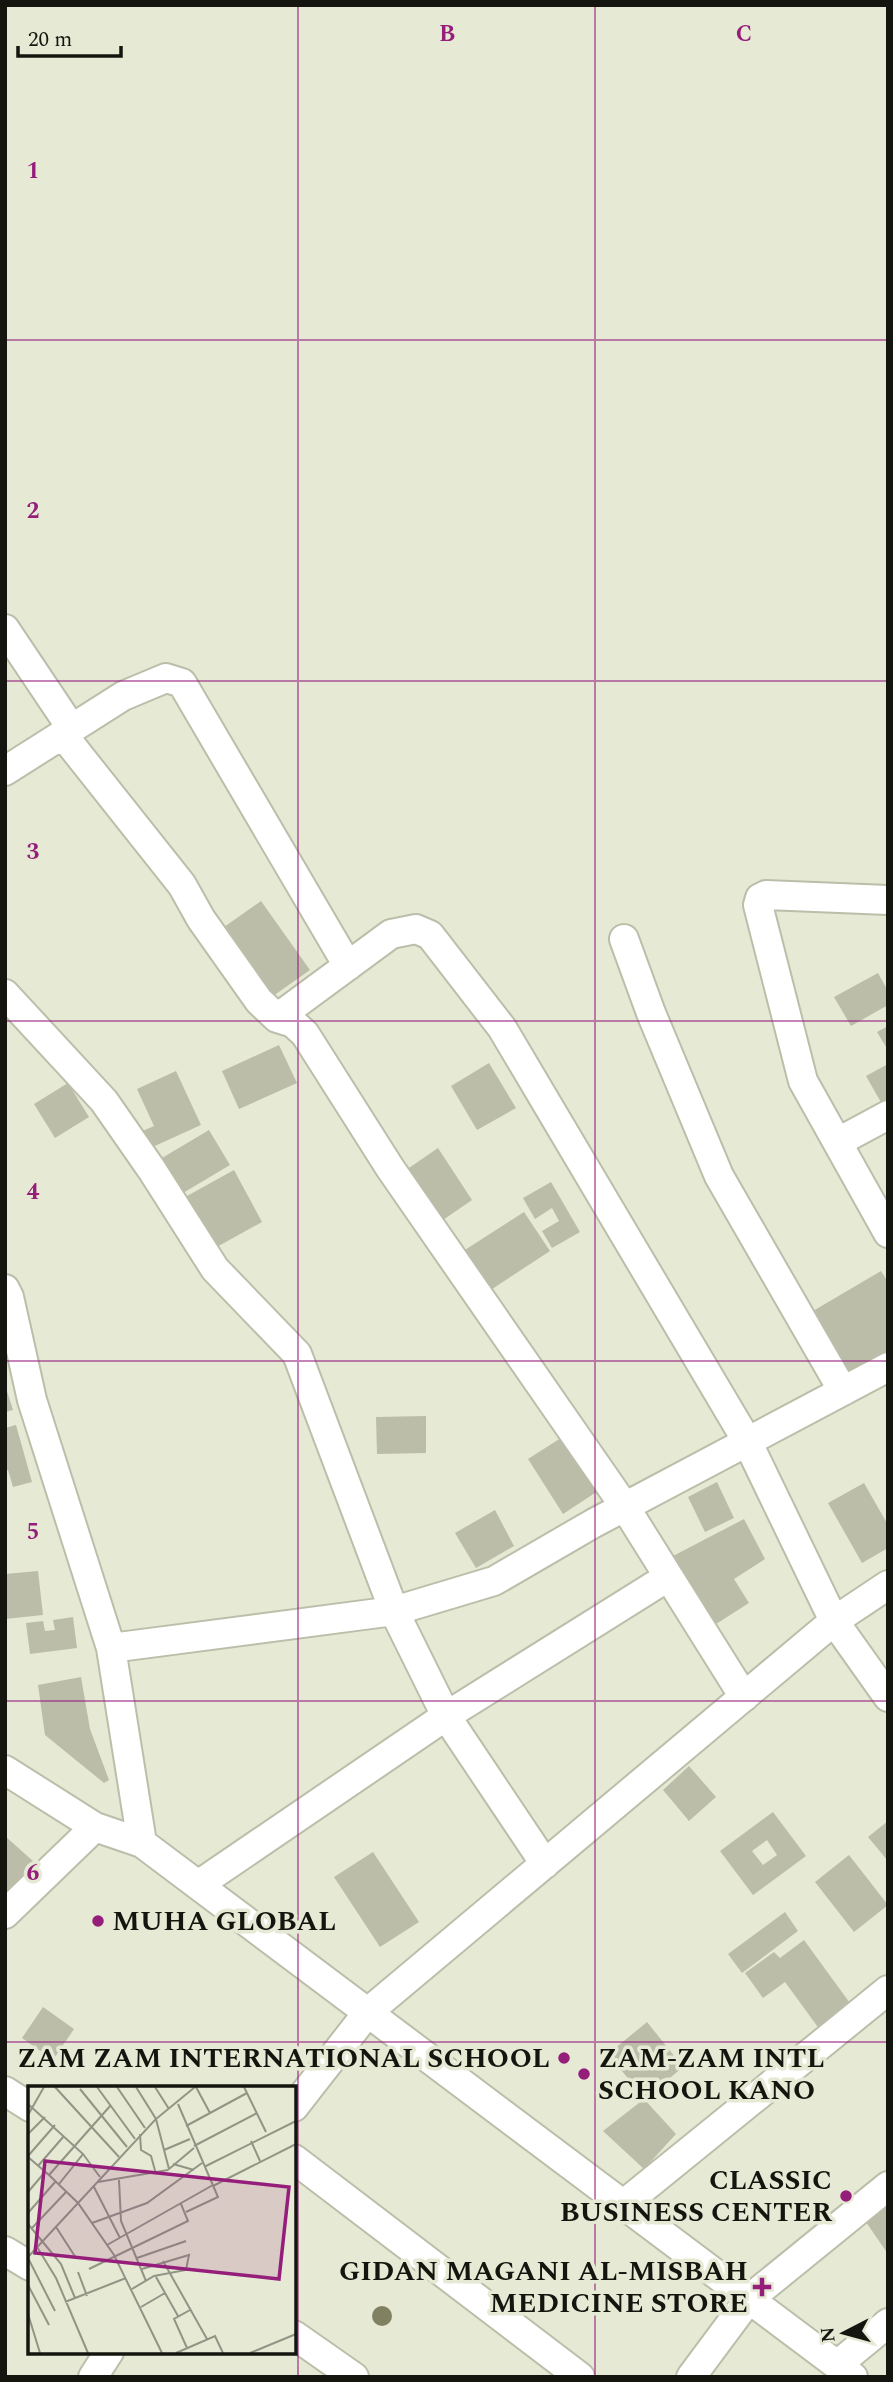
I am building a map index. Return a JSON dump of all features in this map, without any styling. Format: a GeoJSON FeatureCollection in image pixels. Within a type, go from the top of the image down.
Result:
{"type":"FeatureCollection","features":[{"type":"Feature","properties":{"kind":"street"},"geometry":{"type":"LineString","coordinates":[[5,629],[67,732],[182,885],[201,919],[258,1001],[277,1018],[293,1023],[305,1034],[390,1168],[625,1507],[744,1697]]}},
{"type":"Feature","properties":{"kind":"street"},"geometry":{"type":"LineString","coordinates":[[5,771],[123,696],[166,678],[182,683],[348,966]]}},
{"type":"Feature","properties":{"kind":"street"},"geometry":{"type":"LineString","coordinates":[[888,900],[766,895],[760,898],[758,905],[803,1081],[888,1233]]}},
{"type":"Feature","properties":{"kind":"street"},"geometry":{"type":"LineString","coordinates":[[277,1018],[391,934],[416,929],[430,935],[502,1028],[747,1441],[834,1621],[888,1697]]}},
{"type":"Feature","properties":{"kind":"street"},"geometry":{"type":"LineString","coordinates":[[624,939],[651,1013],[719,1175],[843,1391]]}},
{"type":"Feature","properties":{"kind":"street"},"geometry":{"type":"LineString","coordinates":[[5,994],[104,1101],[215,1269],[297,1353],[394,1611],[446,1716],[545,1864]]}},
{"type":"Feature","properties":{"kind":"street"},"geometry":{"type":"LineString","coordinates":[[838,1142],[888,1115]]}},
{"type":"Feature","properties":{"kind":"street"},"geometry":{"type":"LineString","coordinates":[[6,1295],[32,1400],[111,1648],[142,1843]]}},
{"type":"Feature","properties":{"kind":"street"},"geometry":{"type":"LineString","coordinates":[[111,1648],[394,1611],[495,1581],[625,1507],[888,1367]]}},
{"type":"Feature","properties":{"kind":"street"},"geometry":{"type":"LineString","coordinates":[[198,1885],[446,1716],[668,1577]]}},
{"type":"Feature","properties":{"kind":"street"},"geometry":{"type":"LineString","coordinates":[[296,2104],[368,2012],[834,1621],[888,1585]]}},
{"type":"Feature","properties":{"kind":"street"},"geometry":{"type":"LineString","coordinates":[[5,1770],[95,1827],[142,1843],[845,2371],[888,2323]]}},
{"type":"Feature","properties":{"kind":"street"},"geometry":{"type":"LineString","coordinates":[[5,1914],[95,1827]]}},
{"type":"Feature","properties":{"kind":"street"},"geometry":{"type":"LineString","coordinates":[[624,2204],[888,1990]]}},
{"type":"Feature","properties":{"kind":"street"},"geometry":{"type":"LineString","coordinates":[[5,2091],[28,2106]]}},
{"type":"Feature","properties":{"kind":"street"},"geometry":{"type":"LineString","coordinates":[[296,2161],[580,2377]]}},
{"type":"Feature","properties":{"kind":"street"},"geometry":{"type":"LineString","coordinates":[[691,2377],[749,2299],[888,2186]]}},
{"type":"Feature","properties":{"kind":"street"},"geometry":{"type":"LineString","coordinates":[[5,2251],[28,2265]]}},
{"type":"Feature","properties":{"kind":"street"},"geometry":{"type":"LineString","coordinates":[[296,2336],[354,2377]]}},
{"type":"Feature","properties":{"kind":"building"},"geometry":{"type":"Polygon","coordinates":[[[261,901],[310,970],[266,1001],[217,932],[261,901]]]}},
{"type":"Feature","properties":{"kind":"building"},"geometry":{"type":"Polygon","coordinates":[[[878,973],[888,991],[888,1005],[851,1026],[834,997],[878,973]]]}},
{"type":"Feature","properties":{"kind":"building"},"geometry":{"type":"Polygon","coordinates":[[[888,1026],[888,1050],[877,1032],[888,1026]]]}},
{"type":"Feature","properties":{"kind":"building"},"geometry":{"type":"Polygon","coordinates":[[[279,1045],[297,1083],[239,1109],[222,1071],[279,1045]]]}},
{"type":"Feature","properties":{"kind":"building"},"geometry":{"type":"Polygon","coordinates":[[[489,1063],[516,1108],[477,1130],[451,1086],[489,1063]]]}},
{"type":"Feature","properties":{"kind":"building"},"geometry":{"type":"Polygon","coordinates":[[[888,1064],[888,1110],[886,1111],[866,1076],[888,1064]]]}},
{"type":"Feature","properties":{"kind":"building"},"geometry":{"type":"Polygon","coordinates":[[[176,1071],[201,1125],[146,1150],[138,1133],[154,1126],[137,1089],[176,1071]]]}},
{"type":"Feature","properties":{"kind":"building"},"geometry":{"type":"Polygon","coordinates":[[[68,1083],[89,1117],[55,1138],[34,1104],[68,1083]]]}},
{"type":"Feature","properties":{"kind":"building"},"geometry":{"type":"Polygon","coordinates":[[[209,1130],[230,1165],[183,1193],[162,1158],[209,1130]]]}},
{"type":"Feature","properties":{"kind":"building"},"geometry":{"type":"Polygon","coordinates":[[[438,1148],[472,1200],[440,1222],[406,1170],[438,1148]]]}},
{"type":"Feature","properties":{"kind":"building"},"geometry":{"type":"Polygon","coordinates":[[[234,1170],[262,1222],[215,1248],[187,1196],[234,1170]]]}},
{"type":"Feature","properties":{"kind":"building"},"geometry":{"type":"Polygon","coordinates":[[[551,1182],[580,1232],[552,1248],[542,1231],[559,1221],[552,1208],[535,1219],[523,1198],[551,1182]]]}},
{"type":"Feature","properties":{"kind":"building"},"geometry":{"type":"Polygon","coordinates":[[[524,1212],[550,1251],[483,1295],[457,1255],[524,1212]]]}},
{"type":"Feature","properties":{"kind":"building"},"geometry":{"type":"Polygon","coordinates":[[[881,1271],[888,1282],[888,1358],[853,1379],[813,1311],[881,1271]]]}},
{"type":"Feature","properties":{"kind":"building"},"geometry":{"type":"Polygon","coordinates":[[[5,1385],[13,1410],[5,1412],[5,1385]]]}},
{"type":"Feature","properties":{"kind":"building"},"geometry":{"type":"Polygon","coordinates":[[[426,1416],[426,1453],[377,1454],[376,1417],[426,1416]]]}},
{"type":"Feature","properties":{"kind":"building"},"geometry":{"type":"Polygon","coordinates":[[[16,1425],[32,1482],[13,1487],[8,1470],[5,1471],[5,1428],[16,1425]]]}},
{"type":"Feature","properties":{"kind":"building"},"geometry":{"type":"Polygon","coordinates":[[[564,1436],[598,1491],[563,1514],[528,1459],[564,1436]]]}},
{"type":"Feature","properties":{"kind":"building"},"geometry":{"type":"Polygon","coordinates":[[[717,1482],[734,1518],[705,1532],[688,1497],[717,1482]]]}},
{"type":"Feature","properties":{"kind":"building"},"geometry":{"type":"Polygon","coordinates":[[[864,1483],[888,1525],[888,1548],[862,1563],[828,1503],[864,1483]]]}},
{"type":"Feature","properties":{"kind":"building"},"geometry":{"type":"Polygon","coordinates":[[[495,1510],[514,1546],[476,1568],[455,1533],[495,1510]]]}},
{"type":"Feature","properties":{"kind":"building"},"geometry":{"type":"Polygon","coordinates":[[[744,1519],[765,1559],[734,1579],[749,1603],[716,1624],[673,1556],[744,1519]]]}},
{"type":"Feature","properties":{"kind":"building"},"geometry":{"type":"Polygon","coordinates":[[[38,1571],[43,1615],[5,1619],[5,1574],[38,1571]]]}},
{"type":"Feature","properties":{"kind":"building"},"geometry":{"type":"Polygon","coordinates":[[[73,1617],[77,1648],[30,1654],[26,1623],[43,1621],[45,1631],[55,1630],[53,1620],[73,1617]]]}},
{"type":"Feature","properties":{"kind":"building"},"geometry":{"type":"Polygon","coordinates":[[[81,1677],[90,1729],[109,1780],[104,1783],[45,1735],[38,1685],[81,1677]]]}},
{"type":"Feature","properties":{"kind":"building"},"geometry":{"type":"Polygon","coordinates":[[[689,1766],[716,1797],[689,1821],[663,1790],[689,1766]]]}},
{"type":"Feature","properties":{"kind":"building"},"geometry":{"type":"Polygon","coordinates":[[[773,1812],[806,1856],[753,1895],[720,1851],[773,1812]],[[767,1840],[752,1851],[763,1865],[777,1855],[767,1840]]]}},
{"type":"Feature","properties":{"kind":"building"},"geometry":{"type":"Polygon","coordinates":[[[888,1821],[888,1861],[868,1837],[888,1821]]]}},
{"type":"Feature","properties":{"kind":"building"},"geometry":{"type":"Polygon","coordinates":[[[5,1836],[34,1862],[5,1895],[5,1836]]]}},
{"type":"Feature","properties":{"kind":"building"},"geometry":{"type":"Polygon","coordinates":[[[373,1852],[419,1922],[380,1947],[334,1877],[373,1852]]]}},
{"type":"Feature","properties":{"kind":"building"},"geometry":{"type":"Polygon","coordinates":[[[849,1855],[888,1905],[854,1932],[815,1882],[849,1855]]]}},
{"type":"Feature","properties":{"kind":"building"},"geometry":{"type":"Polygon","coordinates":[[[785,1912],[798,1931],[742,1973],[728,1954],[785,1912]]]}},
{"type":"Feature","properties":{"kind":"building"},"geometry":{"type":"Polygon","coordinates":[[[804,1940],[855,2010],[823,2034],[785,1982],[763,1998],[745,1973],[774,1952],[780,1958],[804,1940]]]}},
{"type":"Feature","properties":{"kind":"building"},"geometry":{"type":"Polygon","coordinates":[[[43,2007],[74,2029],[53,2060],[22,2038],[43,2007]]]}},
{"type":"Feature","properties":{"kind":"building"},"geometry":{"type":"Polygon","coordinates":[[[647,2022],[683,2067],[645,2099],[608,2054],[647,2022]]]}},
{"type":"Feature","properties":{"kind":"building"},"geometry":{"type":"Polygon","coordinates":[[[644,2099],[676,2134],[644,2169],[603,2131],[644,2099]]]}},
{"type":"Feature","properties":{"kind":"building"},"geometry":{"type":"Polygon","coordinates":[[[888,2192],[888,2254],[859,2212],[888,2192]]]}},
{"type":"Feature","properties":{"kind":"place","name":"MUHA GLOBAL"},"geometry":{"type":"Point","coordinates":[98,1921]}},
{"type":"Feature","properties":{"kind":"place","name":"ZAM ZAM INTERNATIONAL SCHOOL"},"geometry":{"type":"Point","coordinates":[564,2058]}},
{"type":"Feature","properties":{"kind":"place","name":"ZAM-ZAM INTL SCHOOL KANO"},"geometry":{"type":"Point","coordinates":[584,2074]}},
{"type":"Feature","properties":{"kind":"place","name":"CLASSIC BUSINESS CENTER"},"geometry":{"type":"Point","coordinates":[846,2196]}},
{"type":"Feature","properties":{"kind":"place","name":"GIDAN MAGANI AL-MISBAH MEDICINE STORE"},"geometry":{"type":"Point","coordinates":[762,2287]}}]}
